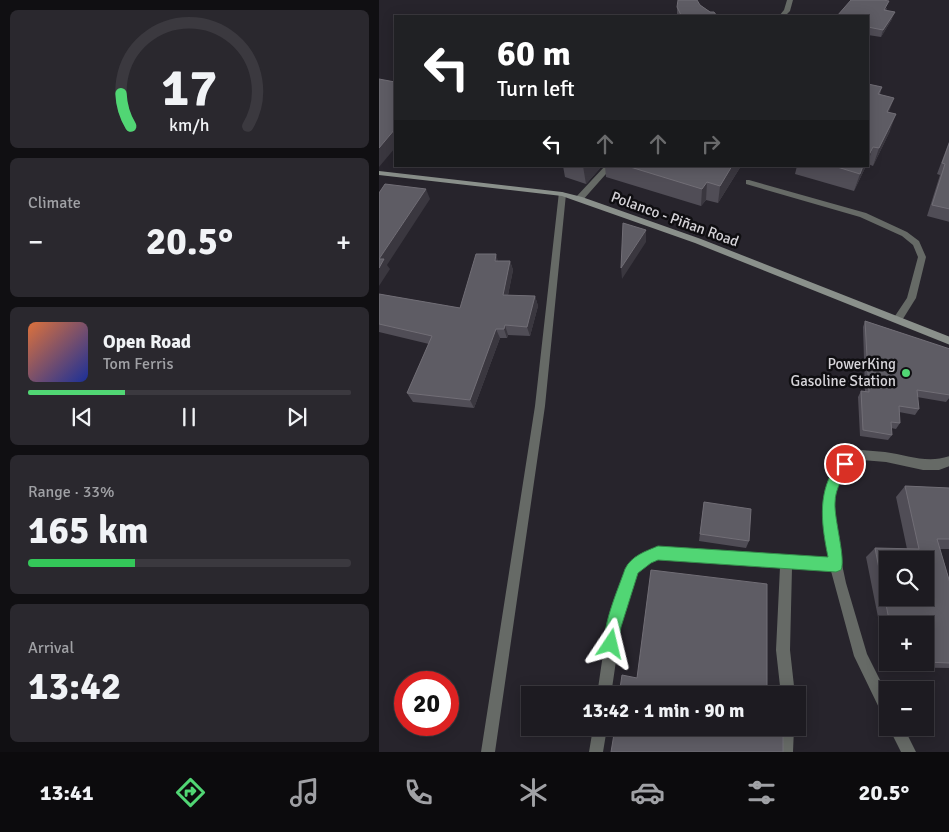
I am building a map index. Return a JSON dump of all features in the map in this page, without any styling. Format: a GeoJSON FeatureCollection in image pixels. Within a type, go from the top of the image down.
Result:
{"type":"FeatureCollection","features":[{"type":"Feature","properties":{"kind":"main road","name":"Polanco - Piñan Road"},"geometry":{"type":"LineString","coordinates":[[379,173],[562,194],[579,199],[698,241],[898,319],[949,341]]}},
{"type":"Feature","properties":{"kind":"street"},"geometry":{"type":"LineString","coordinates":[[783,15],[787,11],[790,0]]}},
{"type":"Feature","properties":{"kind":"street"},"geometry":{"type":"LineString","coordinates":[[579,199],[608,167]]}},
{"type":"Feature","properties":{"kind":"street"},"geometry":{"type":"LineString","coordinates":[[749,182],[864,215],[915,242],[922,257],[911,298],[898,319]]}},
{"type":"Feature","properties":{"kind":"street"},"geometry":{"type":"LineString","coordinates":[[487,752],[540,406],[562,194]]}},
{"type":"Feature","properties":{"kind":"street"},"geometry":{"type":"LineString","coordinates":[[879,693],[861,656],[836,565],[831,541],[828,503],[832,483],[845,464],[861,455],[886,457],[923,465],[939,465],[949,461]]}},
{"type":"Feature","properties":{"kind":"street"},"geometry":{"type":"LineString","coordinates":[[605,686],[614,627],[624,590],[632,569],[647,557],[658,553],[836,565]]}},
{"type":"Feature","properties":{"kind":"street"},"geometry":{"type":"LineString","coordinates":[[786,562],[783,650],[787,686]]}},
{"type":"Feature","properties":{"kind":"street"},"geometry":{"type":"LineString","coordinates":[[597,752],[599,736]]}},
{"type":"Feature","properties":{"kind":"street"},"geometry":{"type":"LineString","coordinates":[[786,752],[787,736]]}},
{"type":"Feature","properties":{"kind":"street"},"geometry":{"type":"LineString","coordinates":[[900,736],[909,752]]}},
{"type":"Feature","properties":{"kind":"building"},"geometry":{"type":"Polygon","coordinates":[[[678,0],[697,0],[700,5],[716,15],[681,15],[677,7],[678,0]]]}},
{"type":"Feature","properties":{"kind":"building"},"geometry":{"type":"Polygon","coordinates":[[[851,0],[889,1],[884,10],[895,12],[883,30],[869,27],[869,15],[838,15],[851,0]]]}},
{"type":"Feature","properties":{"kind":"building"},"geometry":{"type":"Polygon","coordinates":[[[379,79],[394,82],[394,130],[379,148],[379,79]]]}},
{"type":"Feature","properties":{"kind":"building"},"geometry":{"type":"Polygon","coordinates":[[[869,84],[882,87],[878,94],[894,98],[887,112],[896,114],[879,148],[873,147],[869,155],[869,84]]]}},
{"type":"Feature","properties":{"kind":"building"},"geometry":{"type":"Polygon","coordinates":[[[950,141],[950,209],[932,205],[945,164],[942,163],[950,141]]]}},
{"type":"Feature","properties":{"kind":"building"},"geometry":{"type":"Polygon","coordinates":[[[630,167],[731,167],[720,186],[707,182],[702,189],[630,167]]]}},
{"type":"Feature","properties":{"kind":"building"},"geometry":{"type":"Polygon","coordinates":[[[837,167],[863,167],[860,174],[837,167]]]}},
{"type":"Feature","properties":{"kind":"building"},"geometry":{"type":"Polygon","coordinates":[[[385,184],[426,189],[379,259],[379,193],[385,184]]]}},
{"type":"Feature","properties":{"kind":"building"},"geometry":{"type":"Polygon","coordinates":[[[623,223],[646,230],[621,268],[623,223]]]}},
{"type":"Feature","properties":{"kind":"building"},"geometry":{"type":"Polygon","coordinates":[[[476,254],[496,254],[495,261],[510,261],[503,295],[535,296],[527,327],[505,325],[504,329],[496,329],[470,400],[407,393],[432,336],[379,324],[379,294],[460,308],[476,254]]]}},
{"type":"Feature","properties":{"kind":"building"},"geometry":{"type":"Polygon","coordinates":[[[379,259],[384,259],[379,268],[379,259]]]}},
{"type":"Feature","properties":{"kind":"building","name":"PowerKing Gasoline Station"},"geometry":{"type":"Polygon","coordinates":[[[865,321],[950,349],[950,395],[917,390],[919,409],[899,406],[900,423],[891,422],[892,435],[863,430],[861,391],[869,392],[865,321]]]}},
{"type":"Feature","properties":{"kind":"building"},"geometry":{"type":"Polygon","coordinates":[[[905,486],[950,488],[950,539],[937,539],[950,583],[950,663],[934,662],[934,616],[888,616],[886,606],[934,606],[934,551],[879,551],[879,569],[875,548],[919,549],[905,486]]]}},
{"type":"Feature","properties":{"kind":"building"},"geometry":{"type":"Polygon","coordinates":[[[704,502],[751,509],[749,541],[700,534],[704,502]]]}},
{"type":"Feature","properties":{"kind":"building"},"geometry":{"type":"Polygon","coordinates":[[[651,570],[767,584],[767,686],[620,686],[622,675],[637,678],[651,570]]]}},
{"type":"Feature","properties":{"kind":"building"},"geometry":{"type":"Polygon","coordinates":[[[614,736],[783,736],[783,752],[611,752],[614,736]]]}},
{"type":"Feature","properties":{"kind":"place","name":"PowerKing Gasoline Station"},"geometry":{"type":"Point","coordinates":[906,373]}},
{"type":"Feature","properties":{"kind":"route"},"geometry":{"type":"LineString","coordinates":[[611,644],[624,590],[632,569],[647,557],[658,553],[836,565],[831,541],[828,503],[832,483],[845,464]]}}]}
